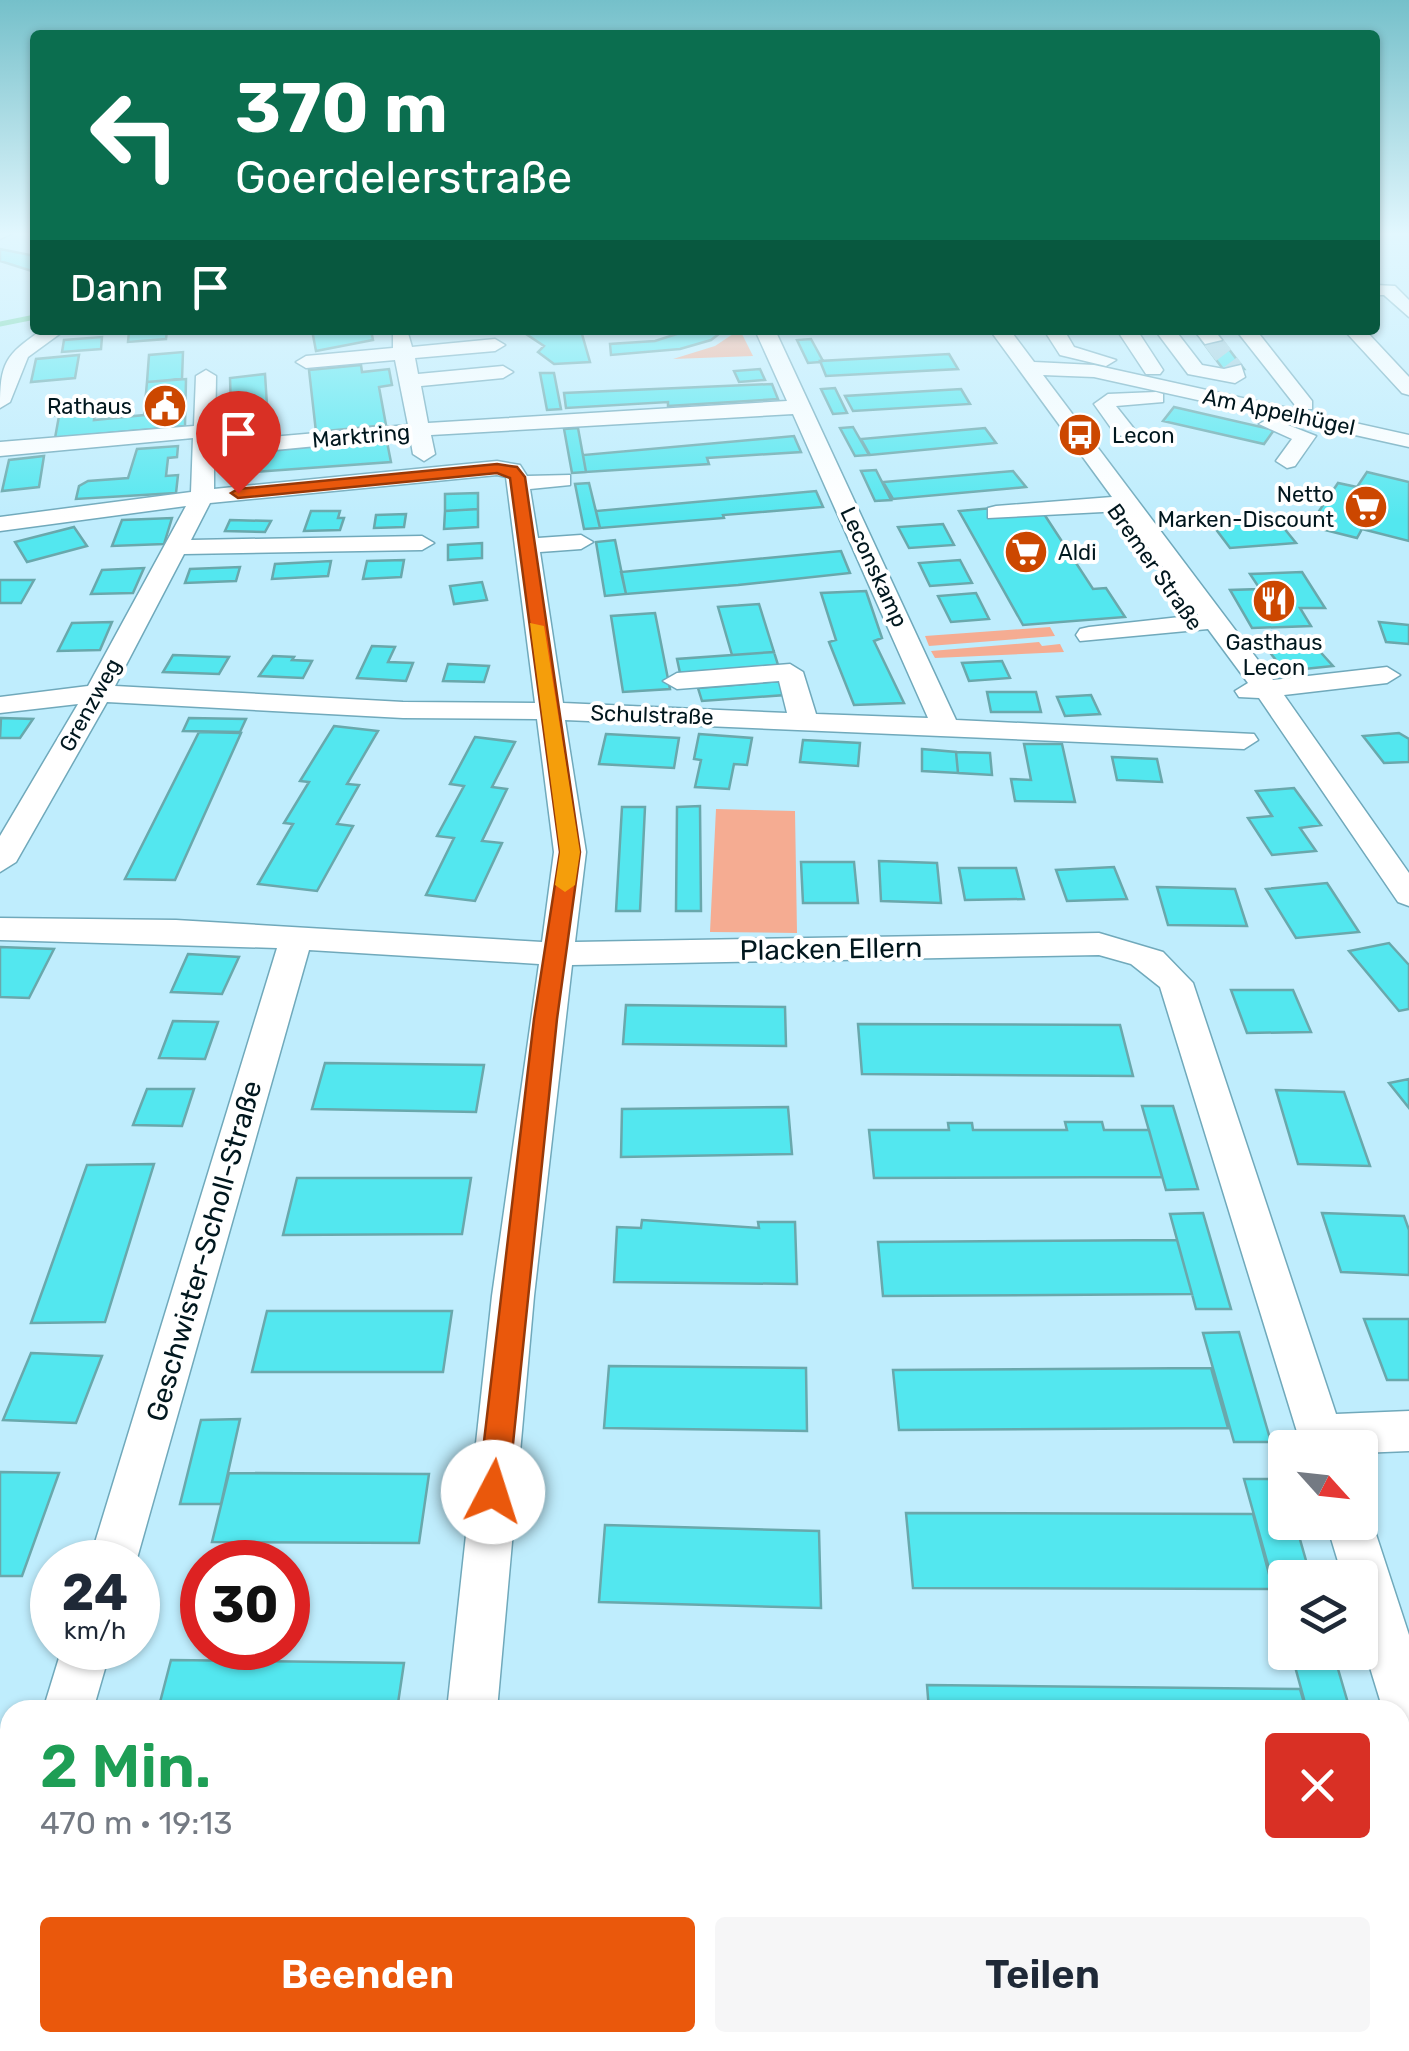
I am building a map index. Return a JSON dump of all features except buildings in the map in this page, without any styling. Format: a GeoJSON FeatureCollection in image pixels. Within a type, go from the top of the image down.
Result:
{"type":"FeatureCollection","features":[{"type":"Feature","properties":{"kind":"street"},"geometry":{"type":"LineString","coordinates":[[0,402],[18,354],[47,335]]}},
{"type":"Feature","properties":{"kind":"street"},"geometry":{"type":"LineString","coordinates":[[399,335],[428,474]]}},
{"type":"Feature","properties":{"kind":"street","name":"Leconskamp"},"geometry":{"type":"LineString","coordinates":[[766,335],[946,728]]}},
{"type":"Feature","properties":{"kind":"street","name":"Bremer Straße"},"geometry":{"type":"LineString","coordinates":[[987,335],[1095,478],[1120,504]]}},
{"type":"Feature","properties":{"kind":"street"},"geometry":{"type":"LineString","coordinates":[[1040,335],[1050,350],[1074,369]]}},
{"type":"Feature","properties":{"kind":"street"},"geometry":{"type":"LineString","coordinates":[[1058,335],[1068,350],[1305,405],[1250,335]]}},
{"type":"Feature","properties":{"kind":"street"},"geometry":{"type":"LineString","coordinates":[[1129,335],[1153,370]]}},
{"type":"Feature","properties":{"kind":"street"},"geometry":{"type":"LineString","coordinates":[[1170,335],[1194,370],[1235,377],[1234,369]]}},
{"type":"Feature","properties":{"kind":"street"},"geometry":{"type":"LineString","coordinates":[[1359,335],[1409,389]]}},
{"type":"Feature","properties":{"kind":"street","name":"Bremer Straße"},"geometry":{"type":"LineString","coordinates":[[1006,338],[1069,421],[1120,504],[1255,691],[1302,768],[1336,796],[1409,895]]}},
{"type":"Feature","properties":{"kind":"street"},"geometry":{"type":"LineString","coordinates":[[306,362],[370,349],[403,353],[495,345]]}},
{"type":"Feature","properties":{"kind":"street","name":"Am Appelhügel"},"geometry":{"type":"LineString","coordinates":[[1030,368],[1074,369],[1409,441]]}},
{"type":"Feature","properties":{"kind":"street"},"geometry":{"type":"LineString","coordinates":[[409,381],[503,372]]}},
{"type":"Feature","properties":{"kind":"street"},"geometry":{"type":"LineString","coordinates":[[206,376],[202,497],[176,547],[422,542]]}},
{"type":"Feature","properties":{"kind":"street"},"geometry":{"type":"LineString","coordinates":[[1124,430],[1104,404],[1108,400],[1151,397],[1299,430],[1305,436],[1286,461]]}},
{"type":"Feature","properties":{"kind":"street","name":"Marktring"},"geometry":{"type":"LineString","coordinates":[[0,449],[205,431],[419,430],[518,421],[799,407]]}},
{"type":"Feature","properties":{"kind":"street"},"geometry":{"type":"LineString","coordinates":[[0,524],[202,497],[428,474],[562,480]]}},
{"type":"Feature","properties":{"kind":"street"},"geometry":{"type":"LineString","coordinates":[[473,1700],[513,1296],[570,852],[515,477]]}},
{"type":"Feature","properties":{"kind":"street"},"geometry":{"type":"LineString","coordinates":[[996,512],[1120,504]]}},
{"type":"Feature","properties":{"kind":"street"},"geometry":{"type":"LineString","coordinates":[[526,546],[580,542]]}},
{"type":"Feature","properties":{"kind":"street","name":"Grenzweg"},"geometry":{"type":"LineString","coordinates":[[0,862],[98,693],[176,547]]}},
{"type":"Feature","properties":{"kind":"street"},"geometry":{"type":"LineString","coordinates":[[1089,635],[1204,622]]}},
{"type":"Feature","properties":{"kind":"street"},"geometry":{"type":"LineString","coordinates":[[678,682],[790,672],[804,722]]}},
{"type":"Feature","properties":{"kind":"street"},"geometry":{"type":"LineString","coordinates":[[1255,691],[1388,676]]}},
{"type":"Feature","properties":{"kind":"street","name":"Schulstraße"},"geometry":{"type":"LineString","coordinates":[[0,705],[98,693],[403,710],[547,711],[1244,740]]}},
{"type":"Feature","properties":{"kind":"street","name":"Placken Ellern"},"geometry":{"type":"LineString","coordinates":[[0,929],[296,939],[556,954],[1099,944],[1133,950],[1161,964],[1176,984],[1319,1430]]}},
{"type":"Feature","properties":{"kind":"street","name":"Geschwister-Scholl-Straße"},"geometry":{"type":"LineString","coordinates":[[118,1540],[296,939]]}},
{"type":"Feature","properties":{"kind":"street","name":"Placken Ellern"},"geometry":{"type":"LineString","coordinates":[[1378,1435],[1409,1431]]}},
{"type":"Feature","properties":{"kind":"street"},"geometry":{"type":"LineString","coordinates":[[1356,1540],[1405,1700]]}},
{"type":"Feature","properties":{"kind":"street"},"geometry":{"type":"LineString","coordinates":[[71,1700],[80,1670]]}},
{"type":"Feature","properties":{"kind":"shaded area"},"geometry":{"type":"Polygon","coordinates":[[[732,335],[742,335],[753,356],[673,359],[715,346],[732,335]]]}},
{"type":"Feature","properties":{"kind":"shaded area"},"geometry":{"type":"Polygon","coordinates":[[[1050,627],[1055,636],[929,646],[925,636],[1050,627]]]}},
{"type":"Feature","properties":{"kind":"shaded area"},"geometry":{"type":"Polygon","coordinates":[[[1039,642],[1042,646],[1060,644],[1064,652],[935,658],[931,651],[1039,642]]]}},
{"type":"Feature","properties":{"kind":"shaded area"},"geometry":{"type":"Polygon","coordinates":[[[716,809],[795,811],[797,933],[710,932],[716,809]]]}},
{"type":"Feature","properties":{"kind":"tunnel"},"geometry":{"type":"LineString","coordinates":[[1212,340],[1234,369]]}},
{"type":"Feature","properties":{"kind":"slow traffic"},"geometry":{"type":"LineString","coordinates":[[536,626],[570,852],[565,885]]}},
{"type":"Feature","properties":{"kind":"place","name":"Rathaus"},"geometry":{"type":"Point","coordinates":[165,406]}},
{"type":"Feature","properties":{"kind":"place","name":"Lecon"},"geometry":{"type":"Point","coordinates":[1080,435]}},
{"type":"Feature","properties":{"kind":"place","name":"Netto Marken-Discount"},"geometry":{"type":"Point","coordinates":[1366,507]}},
{"type":"Feature","properties":{"kind":"place","name":"Aldi"},"geometry":{"type":"Point","coordinates":[1026,552]}},
{"type":"Feature","properties":{"kind":"place","name":"Gasthaus Lecon"},"geometry":{"type":"Point","coordinates":[1274,601]}},
{"type":"Feature","properties":{"kind":"route"},"geometry":{"type":"LineString","coordinates":[[238,493],[497,468],[512,470],[517,477],[547,711],[570,852],[545,1019],[493,1492]]}}]}
